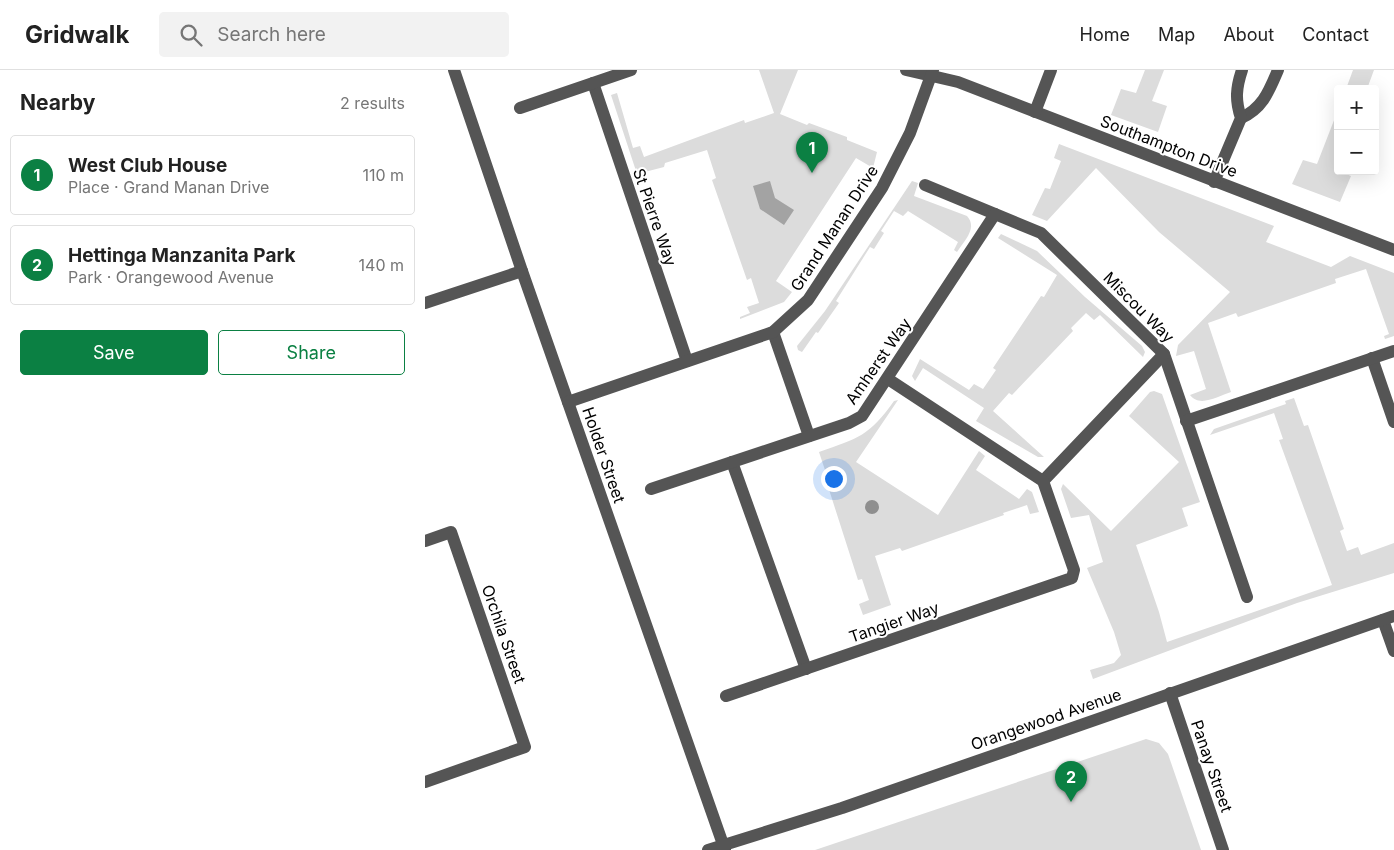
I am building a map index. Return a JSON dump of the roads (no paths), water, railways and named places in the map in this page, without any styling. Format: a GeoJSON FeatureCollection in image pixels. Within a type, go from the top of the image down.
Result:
{"type":"FeatureCollection","features":[{"type":"Feature","properties":{"kind":"street","name":"Holder Street"},"geometry":{"type":"LineString","coordinates":[[454,70],[522,271],[725,848]]}},
{"type":"Feature","properties":{"kind":"street"},"geometry":{"type":"LineString","coordinates":[[520,108],[631,70]]}},
{"type":"Feature","properties":{"kind":"street","name":"Southampton Drive"},"geometry":{"type":"LineString","coordinates":[[906,70],[932,73],[958,82],[1394,250]]}},
{"type":"Feature","properties":{"kind":"street"},"geometry":{"type":"LineString","coordinates":[[1035,112],[1051,70]]}},
{"type":"Feature","properties":{"kind":"street"},"geometry":{"type":"LineString","coordinates":[[1214,182],[1241,118],[1236,102],[1236,86],[1242,70]]}},
{"type":"Feature","properties":{"kind":"street"},"geometry":{"type":"LineString","coordinates":[[1241,118],[1254,112],[1268,96],[1277,70]]}},
{"type":"Feature","properties":{"kind":"street","name":"Grand Manan Drive"},"geometry":{"type":"LineString","coordinates":[[568,402],[773,332],[808,300],[882,188],[910,132],[932,73]]}},
{"type":"Feature","properties":{"kind":"street","name":"St Pierre Way"},"geometry":{"type":"LineString","coordinates":[[593,83],[687,361]]}},
{"type":"Feature","properties":{"kind":"street","name":"Miscou Way"},"geometry":{"type":"LineString","coordinates":[[925,185],[1041,233],[1164,354],[1247,597]]}},
{"type":"Feature","properties":{"kind":"street","name":"Amherst Way"},"geometry":{"type":"LineString","coordinates":[[651,489],[809,436],[862,416],[995,214]]}},
{"type":"Feature","properties":{"kind":"street"},"geometry":{"type":"LineString","coordinates":[[425,303],[522,271]]}},
{"type":"Feature","properties":{"kind":"street"},"geometry":{"type":"LineString","coordinates":[[773,332],[809,436]]}},
{"type":"Feature","properties":{"kind":"street"},"geometry":{"type":"LineString","coordinates":[[1186,421],[1394,351]]}},
{"type":"Feature","properties":{"kind":"street"},"geometry":{"type":"LineString","coordinates":[[888,379],[1043,481],[1164,354]]}},
{"type":"Feature","properties":{"kind":"street"},"geometry":{"type":"LineString","coordinates":[[1372,358],[1394,422]]}},
{"type":"Feature","properties":{"kind":"street"},"geometry":{"type":"LineString","coordinates":[[732,462],[805,669]]}},
{"type":"Feature","properties":{"kind":"street","name":"Tangier Way"},"geometry":{"type":"LineString","coordinates":[[726,696],[1071,578],[1074,570],[1043,481]]}},
{"type":"Feature","properties":{"kind":"street","name":"Orchila Street"},"geometry":{"type":"LineString","coordinates":[[425,541],[451,532],[525,747],[425,782]]}},
{"type":"Feature","properties":{"kind":"street"},"geometry":{"type":"LineString","coordinates":[[1389,618],[1394,651]]}},
{"type":"Feature","properties":{"kind":"street","name":"Orangewood Avenue"},"geometry":{"type":"LineString","coordinates":[[708,850],[725,848],[1389,618]]}},
{"type":"Feature","properties":{"kind":"street","name":"Panay Street"},"geometry":{"type":"LineString","coordinates":[[1170,693],[1223,850]]}},
{"type":"Feature","properties":{"kind":"place","name":"West Club House"},"geometry":{"type":"Point","coordinates":[812,173]}},
{"type":"Feature","properties":{"kind":"place","name":"Hettinga Manzanita Park"},"geometry":{"type":"Point","coordinates":[1071,802]}}]}
